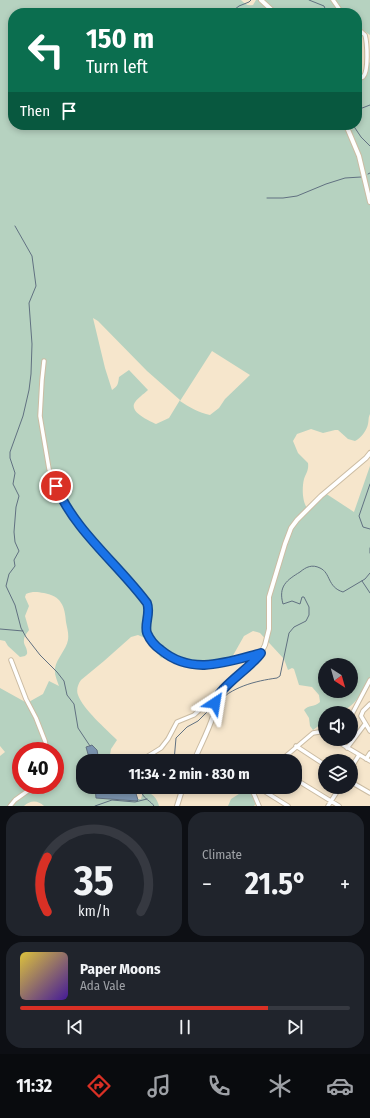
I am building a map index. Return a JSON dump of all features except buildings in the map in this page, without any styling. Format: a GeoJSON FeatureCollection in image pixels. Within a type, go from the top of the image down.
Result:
{"type":"FeatureCollection","features":[{"type":"Feature","properties":{"kind":"street"},"geometry":{"type":"LineString","coordinates":[[261,0],[270,8]]}},
{"type":"Feature","properties":{"kind":"street"},"geometry":{"type":"LineString","coordinates":[[362,32],[365,35],[367,62],[365,75],[362,78]]}},
{"type":"Feature","properties":{"kind":"street"},"geometry":{"type":"LineString","coordinates":[[348,130],[359,156],[370,202]]}},
{"type":"Feature","properties":{"kind":"street"},"geometry":{"type":"LineString","coordinates":[[44,362],[40,410],[49,469],[64,504],[97,547],[147,603],[148,609],[146,631],[150,640],[167,655],[176,660],[192,665],[201,666],[213,664],[261,653]]}},
{"type":"Feature","properties":{"kind":"street"},"geometry":{"type":"LineString","coordinates":[[197,754],[211,723],[215,708],[215,701],[222,690],[255,662],[265,645],[269,629],[269,597],[291,528],[321,496],[362,462],[370,453]]}},
{"type":"Feature","properties":{"kind":"street"},"geometry":{"type":"LineString","coordinates":[[11,660],[45,742]]}},
{"type":"Feature","properties":{"kind":"street"},"geometry":{"type":"LineString","coordinates":[[356,706],[370,680]]}},
{"type":"Feature","properties":{"kind":"street"},"geometry":{"type":"LineString","coordinates":[[151,754],[161,748],[168,739],[177,722],[194,715],[207,703],[215,701]]}},
{"type":"Feature","properties":{"kind":"street"},"geometry":{"type":"LineString","coordinates":[[370,704],[364,709],[361,716],[370,731]]}},
{"type":"Feature","properties":{"kind":"street"},"geometry":{"type":"LineString","coordinates":[[347,748],[365,724]]}},
{"type":"Feature","properties":{"kind":"street"},"geometry":{"type":"LineString","coordinates":[[287,754],[313,733],[318,732]]}},
{"type":"Feature","properties":{"kind":"street"},"geometry":{"type":"LineString","coordinates":[[296,746],[318,760]]}},
{"type":"Feature","properties":{"kind":"street"},"geometry":{"type":"LineString","coordinates":[[344,746],[368,760],[370,753]]}},
{"type":"Feature","properties":{"kind":"street"},"geometry":{"type":"LineString","coordinates":[[302,783],[340,806]]}},
{"type":"Feature","properties":{"kind":"street"},"geometry":{"type":"LineString","coordinates":[[358,786],[370,793]]}},
{"type":"Feature","properties":{"kind":"street"},"geometry":{"type":"LineString","coordinates":[[10,806],[23,794]]}},
{"type":"Feature","properties":{"kind":"street"},"geometry":{"type":"LineString","coordinates":[[177,806],[181,794]]}},
{"type":"Feature","properties":{"kind":"street"},"geometry":{"type":"LineString","coordinates":[[254,794],[259,806]]}},
{"type":"Feature","properties":{"kind":"street"},"geometry":{"type":"LineString","coordinates":[[269,794],[288,806]]}},
{"type":"Feature","properties":{"kind":"street"},"geometry":{"type":"LineString","coordinates":[[328,806],[336,794]]}},
{"type":"Feature","properties":{"kind":"green space"},"geometry":{"type":"Polygon","coordinates":[[[0,0],[241,0],[246,4],[253,5],[256,0],[370,0],[370,35],[362,29],[362,8],[8,8],[8,130],[362,130],[362,77],[367,65],[370,62],[370,414],[366,429],[355,441],[348,439],[338,430],[323,433],[311,429],[297,434],[293,441],[298,453],[308,463],[308,470],[304,479],[303,490],[303,498],[307,508],[325,493],[354,512],[370,466],[370,677],[362,692],[358,698],[358,658],[318,658],[318,694],[312,687],[299,685],[294,669],[292,668],[288,670],[284,659],[260,633],[253,631],[244,636],[231,659],[190,663],[165,655],[161,658],[147,639],[138,635],[131,637],[81,680],[78,685],[77,691],[81,701],[95,719],[117,740],[111,749],[110,754],[98,754],[90,745],[86,747],[88,754],[76,754],[76,794],[96,794],[96,798],[137,801],[138,799],[141,799],[142,794],[151,794],[157,800],[159,806],[44,806],[34,802],[24,806],[0,806],[0,756],[5,752],[0,746],[0,688],[27,703],[43,694],[49,681],[59,686],[55,675],[55,668],[67,644],[68,633],[65,611],[58,599],[50,594],[44,593],[33,592],[26,594],[25,597],[29,606],[25,616],[29,630],[24,639],[24,643],[27,654],[20,657],[8,646],[5,641],[0,640],[0,0]],[[93,318],[112,390],[117,385],[119,377],[129,370],[148,390],[136,400],[134,404],[135,410],[156,424],[169,418],[180,400],[147,371],[98,321],[93,318]],[[212,351],[180,401],[191,408],[210,415],[219,408],[225,399],[250,375],[212,351]]]}},
{"type":"Feature","properties":{"kind":"green space"},"geometry":{"type":"Polygon","coordinates":[[[319,698],[358,698],[350,706],[318,706],[318,726],[313,730],[310,726],[309,718],[304,710],[307,707],[316,705],[320,702],[319,698]]]}},
{"type":"Feature","properties":{"kind":"green space"},"geometry":{"type":"Polygon","coordinates":[[[239,794],[252,794],[258,801],[254,806],[228,806],[231,799],[239,794]]]}},
{"type":"Feature","properties":{"kind":"water"},"geometry":{"type":"Polygon","coordinates":[[[92,745],[97,750],[98,754],[88,754],[86,747],[92,745]]]}},
{"type":"Feature","properties":{"kind":"water"},"geometry":{"type":"Polygon","coordinates":[[[96,794],[136,794],[138,800],[137,801],[96,798],[96,794]]]}},
{"type":"Feature","properties":{"kind":"waterway"},"geometry":{"type":"LineString","coordinates":[[236,8],[251,0]]}},
{"type":"Feature","properties":{"kind":"waterway"},"geometry":{"type":"LineString","coordinates":[[309,0],[324,6],[325,8]]}},
{"type":"Feature","properties":{"kind":"waterway"},"geometry":{"type":"LineString","coordinates":[[362,108],[370,105]]}},
{"type":"Feature","properties":{"kind":"waterway"},"geometry":{"type":"LineString","coordinates":[[356,130],[370,146]]}},
{"type":"Feature","properties":{"kind":"waterway"},"geometry":{"type":"LineString","coordinates":[[267,198],[297,196],[345,178],[361,177]]}},
{"type":"Feature","properties":{"kind":"waterway"},"geometry":{"type":"LineString","coordinates":[[15,226],[32,256],[36,286],[29,303],[32,344],[29,390],[23,416],[10,452],[10,458],[15,473],[13,484],[19,496],[16,507],[14,532],[15,542],[19,551],[14,560],[15,566],[9,574],[6,586],[15,605],[21,628],[26,637],[64,681],[67,695],[74,704],[78,728],[90,746]]}},
{"type":"Feature","properties":{"kind":"waterway"},"geometry":{"type":"LineString","coordinates":[[370,484],[359,516],[363,527],[370,529]]}},
{"type":"Feature","properties":{"kind":"waterway"},"geometry":{"type":"LineString","coordinates":[[370,548],[370,553]]}},
{"type":"Feature","properties":{"kind":"waterway"},"geometry":{"type":"LineString","coordinates":[[216,704],[236,689],[252,683],[277,678],[280,676],[289,633],[294,627],[306,621],[309,615],[309,607],[304,597],[302,597],[300,604],[292,601],[283,604],[283,588],[291,578],[307,567],[317,567],[326,573],[334,587],[343,592],[365,579],[370,573]]}},
{"type":"Feature","properties":{"kind":"waterway"},"geometry":{"type":"LineString","coordinates":[[362,581],[370,593]]}},
{"type":"Feature","properties":{"kind":"waterway"},"geometry":{"type":"LineString","coordinates":[[0,629],[23,631]]}},
{"type":"Feature","properties":{"kind":"waterway"},"geometry":{"type":"LineString","coordinates":[[175,754],[176,738],[187,727],[198,721],[212,707]]}},
{"type":"Feature","properties":{"kind":"waterway"},"geometry":{"type":"LineString","coordinates":[[142,794],[154,806]]}},
{"type":"Feature","properties":{"kind":"waterway"},"geometry":{"type":"LineString","coordinates":[[95,806],[112,800],[135,802],[147,799]]}},
{"type":"Feature","properties":{"kind":"route"},"geometry":{"type":"LineString","coordinates":[[56,486],[61,499],[85,532],[147,603],[148,618],[146,631],[150,640],[167,655],[176,660],[201,666],[236,660],[261,653],[255,662],[218,694],[215,699],[215,703]]}}]}
